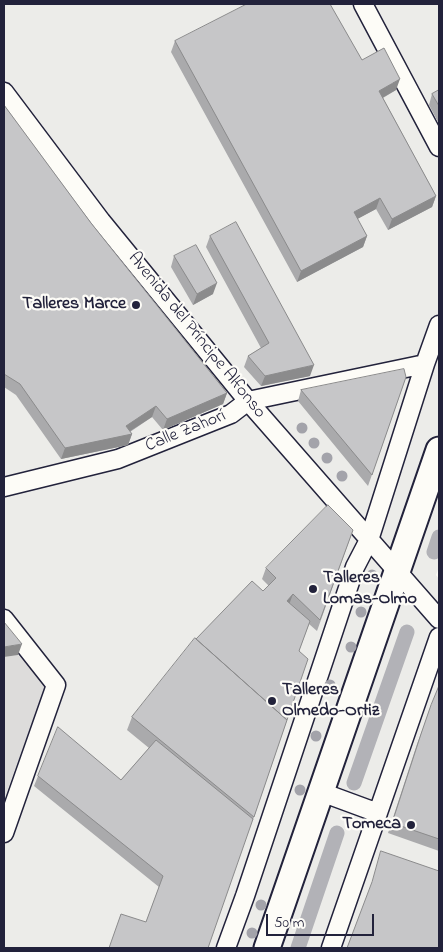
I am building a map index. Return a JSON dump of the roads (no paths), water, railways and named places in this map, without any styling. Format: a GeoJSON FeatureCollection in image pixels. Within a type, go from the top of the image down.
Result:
{"type":"FeatureCollection","features":[{"type":"Feature","properties":{"kind":"highway"},"geometry":{"type":"LineString","coordinates":[[267,948],[439,450]]}},
{"type":"Feature","properties":{"kind":"street"},"geometry":{"type":"LineString","coordinates":[[363,4],[439,147]]}},
{"type":"Feature","properties":{"kind":"street","name":"Avenida del Príncipe Alfonso"},"geometry":{"type":"LineString","coordinates":[[4,92],[101,221],[248,401],[439,619]]}},
{"type":"Feature","properties":{"kind":"street"},"geometry":{"type":"LineString","coordinates":[[226,948],[355,567],[369,540],[439,325]]}},
{"type":"Feature","properties":{"kind":"street","name":"Calle Zahorí"},"geometry":{"type":"LineString","coordinates":[[4,487],[118,459],[231,414],[248,401],[425,364]]}},
{"type":"Feature","properties":{"kind":"street"},"geometry":{"type":"LineString","coordinates":[[4,618],[56,685],[4,833]]}},
{"type":"Feature","properties":{"kind":"street"},"geometry":{"type":"LineString","coordinates":[[332,948],[439,637]]}},
{"type":"Feature","properties":{"kind":"street"},"geometry":{"type":"LineString","coordinates":[[321,792],[378,813]]}},
{"type":"Feature","properties":{"kind":"waterway"},"geometry":{"type":"LineString","coordinates":[[434,552],[439,537]]}},
{"type":"Feature","properties":{"kind":"waterway"},"geometry":{"type":"LineString","coordinates":[[354,783],[407,632]]}},
{"type":"Feature","properties":{"kind":"waterway"},"geometry":{"type":"LineString","coordinates":[[298,948],[337,833]]}},
{"type":"Feature","properties":{"kind":"place","name":"Talleres Marce"},"geometry":{"type":"Point","coordinates":[136,305]}},
{"type":"Feature","properties":{"kind":"place","name":"Talleres Lomas-Olmo"},"geometry":{"type":"Point","coordinates":[313,589]}},
{"type":"Feature","properties":{"kind":"place","name":"Talleres Olmedo-Ortiz"},"geometry":{"type":"Point","coordinates":[272,701]}},
{"type":"Feature","properties":{"kind":"place","name":"Tomeca"},"geometry":{"type":"Point","coordinates":[411,825]}}]}
